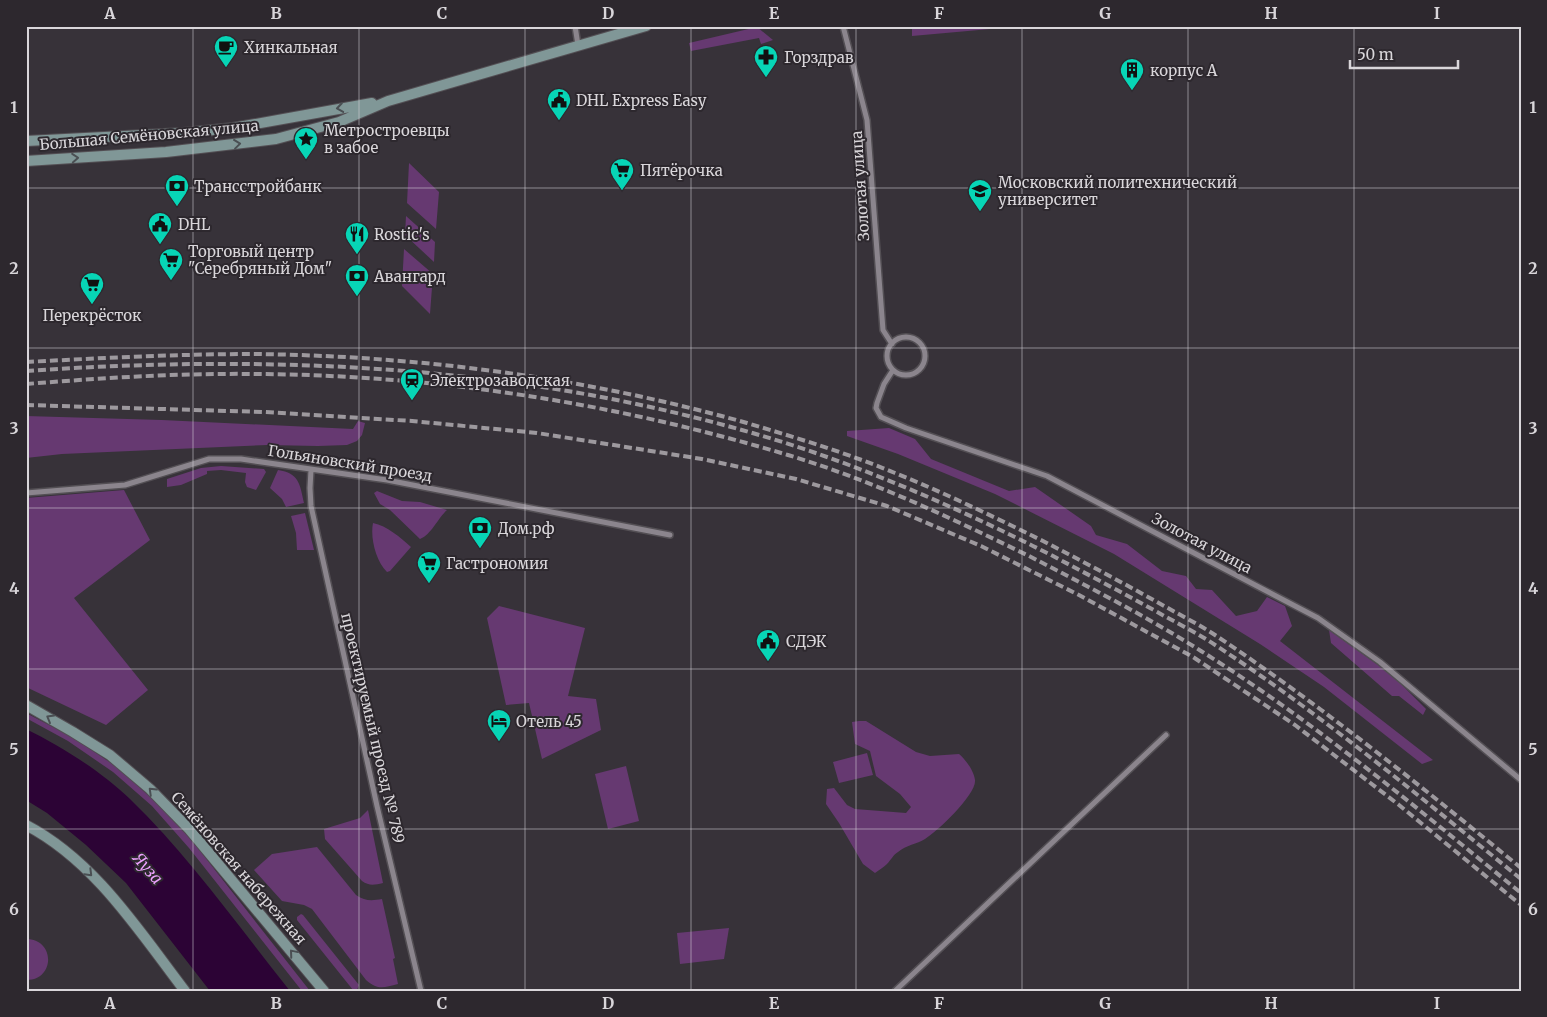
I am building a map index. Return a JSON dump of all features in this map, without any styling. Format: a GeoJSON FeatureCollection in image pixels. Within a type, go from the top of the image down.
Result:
{"type":"FeatureCollection","features":[{"type":"Feature","properties":{"kind":"main road","name":"Большая Семёновская улица"},"geometry":{"type":"LineString","coordinates":[[26,141],[184,133],[233,128],[388,101],[646,26]]}},
{"type":"Feature","properties":{"kind":"main road","name":"Большая Семёновская улица"},"geometry":{"type":"LineString","coordinates":[[26,161],[166,152],[276,139],[339,122],[388,101]]}},
{"type":"Feature","properties":{"kind":"main road","name":"Семёновская набережная"},"geometry":{"type":"LineString","coordinates":[[26,705],[110,755],[150,789],[189,829],[324,991]]}},
{"type":"Feature","properties":{"kind":"main road"},"geometry":{"type":"LineString","coordinates":[[26,825],[77,861],[109,893],[185,991]]}},
{"type":"Feature","properties":{"kind":"street"},"geometry":{"type":"LineString","coordinates":[[575,26],[578,46]]}},
{"type":"Feature","properties":{"kind":"street","name":"Золотая улица"},"geometry":{"type":"LineString","coordinates":[[844,26],[868,120],[883,330],[892,344],[888,350],[887,357],[893,370],[884,384],[876,408],[881,417],[906,428],[1047,476],[1318,618],[1380,662],[1521,780]]}},
{"type":"Feature","properties":{"kind":"street"},"geometry":{"type":"LineString","coordinates":[[892,344],[904,338],[911,338],[918,341],[925,354],[922,367],[917,372],[905,375],[893,370]]}},
{"type":"Feature","properties":{"kind":"street","name":"Гольяновский проезд"},"geometry":{"type":"LineString","coordinates":[[26,493],[125,485],[209,459],[241,459],[388,480],[670,535]]}},
{"type":"Feature","properties":{"kind":"street","name":"проектируемый проезд № 789"},"geometry":{"type":"LineString","coordinates":[[312,470],[310,488],[312,506],[377,806],[421,991]]}},
{"type":"Feature","properties":{"kind":"street"},"geometry":{"type":"LineString","coordinates":[[895,991],[1166,735]]}},
{"type":"Feature","properties":{"kind":"shaded area"},"geometry":{"type":"Polygon","coordinates":[[[912,26],[1024,26],[912,36],[912,26]]]}},
{"type":"Feature","properties":{"kind":"shaded area"},"geometry":{"type":"Polygon","coordinates":[[[757,27],[773,40],[761,44],[759,38],[691,51],[689,43],[757,27]]]}},
{"type":"Feature","properties":{"kind":"shaded area"},"geometry":{"type":"Polygon","coordinates":[[[409,163],[439,192],[436,229],[407,203],[409,163]]]}},
{"type":"Feature","properties":{"kind":"shaded area"},"geometry":{"type":"Polygon","coordinates":[[[406,216],[435,242],[434,262],[405,235],[406,216]]]}},
{"type":"Feature","properties":{"kind":"shaded area"},"geometry":{"type":"Polygon","coordinates":[[[404,249],[433,274],[430,314],[402,286],[404,249]]]}},
{"type":"Feature","properties":{"kind":"shaded area"},"geometry":{"type":"Polygon","coordinates":[[[26,416],[353,429],[358,421],[365,423],[362,435],[357,441],[347,445],[267,445],[62,454],[26,458],[26,416]]]}},
{"type":"Feature","properties":{"kind":"shaded area"},"geometry":{"type":"Polygon","coordinates":[[[889,428],[915,439],[931,459],[1009,491],[1035,487],[1091,526],[1096,535],[1127,544],[1162,571],[1186,576],[1196,589],[1212,590],[1236,616],[1257,611],[1267,597],[1285,606],[1292,626],[1280,641],[1433,760],[1422,764],[1324,687],[1260,644],[1114,554],[995,494],[898,454],[847,436],[847,431],[889,428]]]}},
{"type":"Feature","properties":{"kind":"shaded area"},"geometry":{"type":"Polygon","coordinates":[[[221,466],[264,469],[266,472],[256,490],[247,487],[245,482],[246,473],[221,470],[207,471],[207,474],[181,485],[167,487],[167,479],[201,468],[221,466]]]}},
{"type":"Feature","properties":{"kind":"shaded area"},"geometry":{"type":"Polygon","coordinates":[[[278,470],[290,474],[297,480],[304,503],[286,507],[282,499],[270,488],[278,470]]]}},
{"type":"Feature","properties":{"kind":"shaded area"},"geometry":{"type":"Polygon","coordinates":[[[124,490],[150,540],[74,598],[148,690],[106,725],[26,687],[26,498],[124,490]]]}},
{"type":"Feature","properties":{"kind":"shaded area"},"geometry":{"type":"Polygon","coordinates":[[[377,491],[402,501],[420,502],[447,510],[428,534],[420,539],[390,510],[380,504],[374,493],[377,491]]]}},
{"type":"Feature","properties":{"kind":"shaded area"},"geometry":{"type":"Polygon","coordinates":[[[305,513],[314,550],[297,550],[296,533],[291,516],[305,513]]]}},
{"type":"Feature","properties":{"kind":"shaded area"},"geometry":{"type":"Polygon","coordinates":[[[373,523],[388,529],[411,547],[387,572],[380,562],[375,549],[372,535],[373,523]]]}},
{"type":"Feature","properties":{"kind":"shaded area"},"geometry":{"type":"Polygon","coordinates":[[[499,606],[585,628],[568,696],[596,699],[601,730],[542,759],[529,703],[506,705],[487,618],[499,606]]]}},
{"type":"Feature","properties":{"kind":"shaded area"},"geometry":{"type":"Polygon","coordinates":[[[1329,630],[1392,675],[1426,709],[1423,715],[1399,696],[1392,696],[1331,643],[1329,630]]]}},
{"type":"Feature","properties":{"kind":"shaded area"},"geometry":{"type":"Polygon","coordinates":[[[26,713],[72,737],[117,767],[161,807],[193,842],[310,991],[302,991],[189,848],[152,806],[113,772],[68,741],[26,718],[26,713]]]}},
{"type":"Feature","properties":{"kind":"shaded area"},"geometry":{"type":"Polygon","coordinates":[[[866,721],[916,752],[930,756],[959,754],[969,766],[975,780],[970,794],[947,821],[925,839],[901,850],[875,873],[863,864],[826,804],[827,789],[834,788],[847,805],[855,809],[906,813],[911,807],[900,794],[876,776],[870,751],[855,744],[852,722],[866,721]]]}},
{"type":"Feature","properties":{"kind":"shaded area"},"geometry":{"type":"Polygon","coordinates":[[[867,753],[873,775],[839,783],[833,762],[867,753]]]}},
{"type":"Feature","properties":{"kind":"shaded area"},"geometry":{"type":"Polygon","coordinates":[[[626,766],[639,821],[608,829],[595,774],[626,766]]]}},
{"type":"Feature","properties":{"kind":"shaded area"},"geometry":{"type":"Polygon","coordinates":[[[368,810],[383,883],[374,885],[362,881],[325,839],[324,829],[360,818],[368,810]]]}},
{"type":"Feature","properties":{"kind":"shaded area"},"geometry":{"type":"Polygon","coordinates":[[[317,847],[356,895],[368,900],[382,899],[395,958],[393,959],[398,984],[378,987],[366,980],[312,909],[304,905],[282,901],[254,870],[272,854],[317,847]]]}},
{"type":"Feature","properties":{"kind":"shaded area"},"geometry":{"type":"Polygon","coordinates":[[[301,914],[359,985],[357,990],[353,990],[297,920],[297,917],[301,914]]]}},
{"type":"Feature","properties":{"kind":"shaded area"},"geometry":{"type":"Polygon","coordinates":[[[729,928],[724,959],[680,964],[677,933],[729,928]]]}},
{"type":"Feature","properties":{"kind":"shaded area"},"geometry":{"type":"Polygon","coordinates":[[[26,939],[36,941],[47,952],[47,967],[36,979],[26,980],[26,939]]]}},
{"type":"Feature","properties":{"kind":"water","name":"Яуза"},"geometry":{"type":"Polygon","coordinates":[[[26,729],[81,760],[130,799],[193,867],[290,991],[210,991],[126,883],[86,845],[47,813],[26,800],[26,729]]]}},
{"type":"Feature","properties":{"kind":"railway"},"geometry":{"type":"LineString","coordinates":[[26,362],[169,355],[255,354],[380,359],[442,365],[504,372],[565,382],[687,407],[747,423],[840,452],[914,481],[1006,523],[1089,565],[1209,631],[1333,719],[1409,777],[1521,868]]}},
{"type":"Feature","properties":{"kind":"railway"},"geometry":{"type":"LineString","coordinates":[[26,371],[123,366],[221,364],[318,366],[415,372],[511,382],[606,398],[701,419],[828,457],[893,482],[988,524],[1051,555],[1203,637],[1250,668],[1329,726],[1407,786],[1521,879]]}},
{"type":"Feature","properties":{"kind":"railway"},"geometry":{"type":"LineString","coordinates":[[26,384],[140,376],[255,374],[323,376],[458,386],[524,395],[657,421],[723,437],[819,465],[880,488],[1000,542],[1138,613],[1180,638],[1285,707],[1405,798],[1521,893]]}},
{"type":"Feature","properties":{"kind":"railway"},"geometry":{"type":"LineString","coordinates":[[26,405],[264,412],[412,421],[537,433],[702,459],[796,479],[887,506],[981,546],[1079,595],[1193,657],[1295,725],[1399,805],[1521,905]]}},
{"type":"Feature","properties":{"kind":"place","name":"Хинкальная"},"geometry":{"type":"Point","coordinates":[226,68]}},
{"type":"Feature","properties":{"kind":"place","name":"Горздрав"},"geometry":{"type":"Point","coordinates":[766,78]}},
{"type":"Feature","properties":{"kind":"place","name":"корпус А"},"geometry":{"type":"Point","coordinates":[1132,91]}},
{"type":"Feature","properties":{"kind":"place","name":"DHL Express Easy"},"geometry":{"type":"Point","coordinates":[559,121]}},
{"type":"Feature","properties":{"kind":"place","name":"Метростроевцы в забое"},"geometry":{"type":"Point","coordinates":[306,160]}},
{"type":"Feature","properties":{"kind":"place","name":"Пятёрочка"},"geometry":{"type":"Point","coordinates":[622,191]}},
{"type":"Feature","properties":{"kind":"place","name":"Трансстройбанк"},"geometry":{"type":"Point","coordinates":[177,207]}},
{"type":"Feature","properties":{"kind":"place","name":"Московский политехнический университет"},"geometry":{"type":"Point","coordinates":[980,212]}},
{"type":"Feature","properties":{"kind":"place","name":"DHL"},"geometry":{"type":"Point","coordinates":[160,245]}},
{"type":"Feature","properties":{"kind":"place","name":"Rostic's"},"geometry":{"type":"Point","coordinates":[357,255]}},
{"type":"Feature","properties":{"kind":"place","name":"Торговый центр \"Серебряный Дом\""},"geometry":{"type":"Point","coordinates":[171,281]}},
{"type":"Feature","properties":{"kind":"place","name":"Авангард"},"geometry":{"type":"Point","coordinates":[357,297]}},
{"type":"Feature","properties":{"kind":"place","name":"Перекрёсток"},"geometry":{"type":"Point","coordinates":[92,305]}},
{"type":"Feature","properties":{"kind":"place","name":"Электрозаводская"},"geometry":{"type":"Point","coordinates":[412,401]}},
{"type":"Feature","properties":{"kind":"place","name":"Дом.рф"},"geometry":{"type":"Point","coordinates":[480,549]}},
{"type":"Feature","properties":{"kind":"place","name":"Гастрономия"},"geometry":{"type":"Point","coordinates":[429,584]}},
{"type":"Feature","properties":{"kind":"place","name":"СДЭК"},"geometry":{"type":"Point","coordinates":[768,662]}},
{"type":"Feature","properties":{"kind":"place","name":"Отель 45"},"geometry":{"type":"Point","coordinates":[499,742]}}]}
